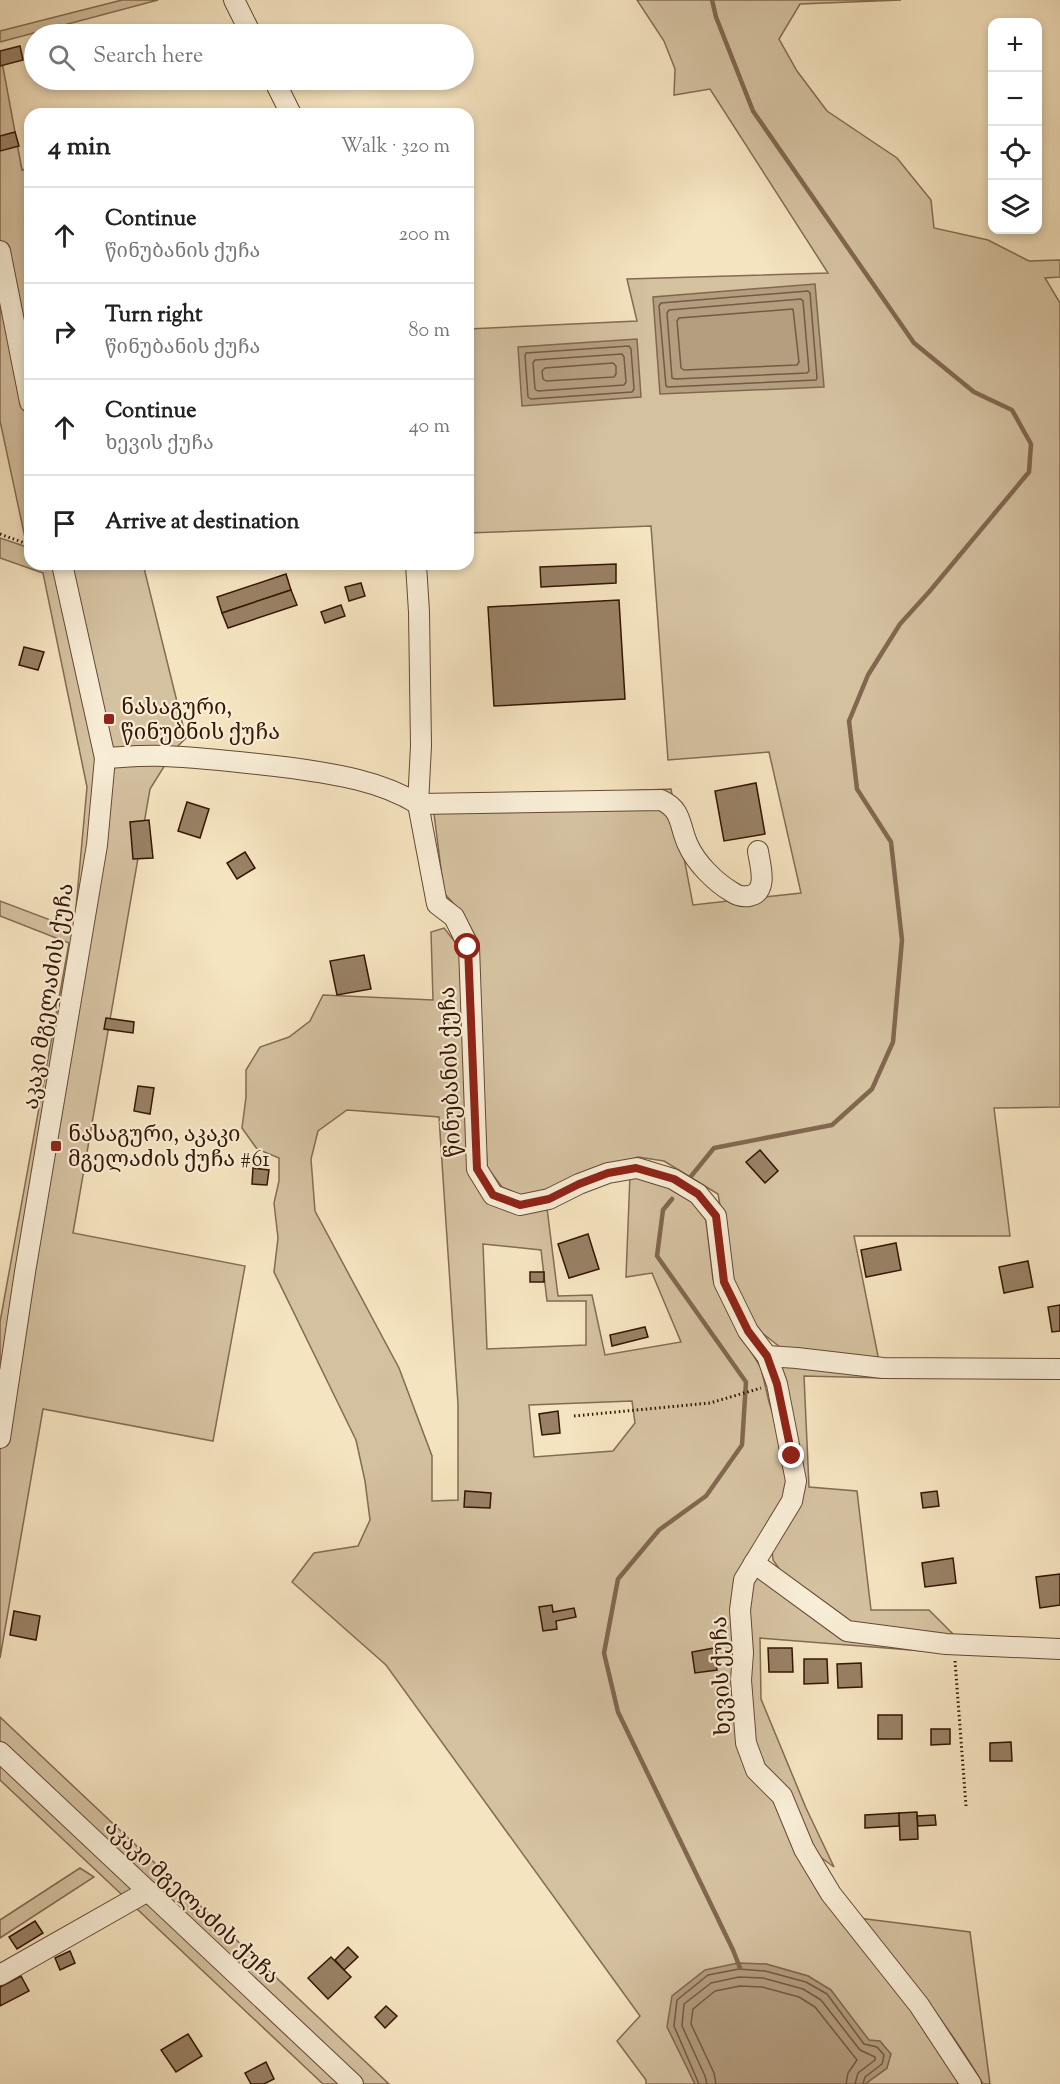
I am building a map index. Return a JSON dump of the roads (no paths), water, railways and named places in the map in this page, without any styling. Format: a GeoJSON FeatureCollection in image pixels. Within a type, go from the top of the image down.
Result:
{"type":"FeatureCollection","features":[{"type":"Feature","properties":{"kind":"street"},"geometry":{"type":"LineString","coordinates":[[234,0],[245,24]]}},
{"type":"Feature","properties":{"kind":"street"},"geometry":{"type":"LineString","coordinates":[[279,90],[288,108]]}},
{"type":"Feature","properties":{"kind":"street"},"geometry":{"type":"LineString","coordinates":[[0,251],[24,372]]}},
{"type":"Feature","properties":{"kind":"street","name":"აკაკი მგელაძის ქუჩა"},"geometry":{"type":"LineString","coordinates":[[0,1438],[97,845],[105,758],[63,570]]}},
{"type":"Feature","properties":{"kind":"street","name":"წინუბანის ქუჩა"},"geometry":{"type":"LineString","coordinates":[[416,570],[421,746],[418,804],[436,904],[454,917],[468,947],[477,1169],[493,1195],[520,1205],[549,1199],[608,1173],[636,1168],[674,1179],[698,1194],[716,1216],[724,1282],[748,1331],[767,1356]]}},
{"type":"Feature","properties":{"kind":"street"},"geometry":{"type":"LineString","coordinates":[[105,758],[162,755],[253,763],[327,773],[402,794],[418,804],[661,800],[670,804],[679,817],[688,845],[697,860],[716,881],[741,897],[753,895],[760,887],[762,875],[758,851]]}},
{"type":"Feature","properties":{"kind":"street"},"geometry":{"type":"LineString","coordinates":[[767,1356],[883,1368],[1060,1369]]}},
{"type":"Feature","properties":{"kind":"street","name":"ხევის ქუჩა"},"geometry":{"type":"LineString","coordinates":[[767,1356],[777,1384],[796,1481],[792,1500],[744,1580],[740,1610],[743,1653],[741,1680],[746,1743],[756,1770],[782,1796],[804,1849],[831,1894],[919,2005],[971,2084]]}},
{"type":"Feature","properties":{"kind":"street"},"geometry":{"type":"LineString","coordinates":[[754,1563],[847,1631],[954,1645],[1060,1649]]}},
{"type":"Feature","properties":{"kind":"street","name":"აკაკი მგელაძის ქუჩა"},"geometry":{"type":"LineString","coordinates":[[0,1752],[148,1891],[345,2082]]}},
{"type":"Feature","properties":{"kind":"street"},"geometry":{"type":"LineString","coordinates":[[0,1975],[148,1891]]}},
{"type":"Feature","properties":{"kind":"water"},"geometry":{"type":"Polygon","coordinates":[[[815,284],[824,387],[660,394],[653,297],[815,284]]]}},
{"type":"Feature","properties":{"kind":"water"},"geometry":{"type":"Polygon","coordinates":[[[637,339],[641,397],[522,406],[518,347],[637,339]]]}},
{"type":"Feature","properties":{"kind":"water"},"geometry":{"type":"Polygon","coordinates":[[[738,1963],[766,1964],[808,1976],[831,1990],[869,2040],[880,2041],[891,2054],[887,2068],[865,2084],[695,2084],[667,2027],[672,1996],[705,1970],[738,1963]]]}},
{"type":"Feature","properties":{"kind":"waterway"},"geometry":{"type":"LineString","coordinates":[[688,1180],[714,1148],[832,1125],[872,1089],[893,1042],[902,940],[891,842],[857,789],[849,721],[868,675],[900,624],[1029,472],[1031,444],[1012,410],[974,392],[914,343],[753,111],[716,17],[712,0]]}},
{"type":"Feature","properties":{"kind":"waterway"},"geometry":{"type":"LineString","coordinates":[[672,1199],[663,1210],[657,1256],[746,1382],[742,1445],[706,1496],[659,1530],[618,1579],[604,1653],[618,1712],[740,1968]]}},
{"type":"Feature","properties":{"kind":"place","name":"ნასაგური, წინუბნის ქუჩა"},"geometry":{"type":"Point","coordinates":[109,719]}},
{"type":"Feature","properties":{"kind":"place","name":"ნასაგური, აკაკი მგელაძის ქუჩა #61"},"geometry":{"type":"Point","coordinates":[56,1146]}}]}
